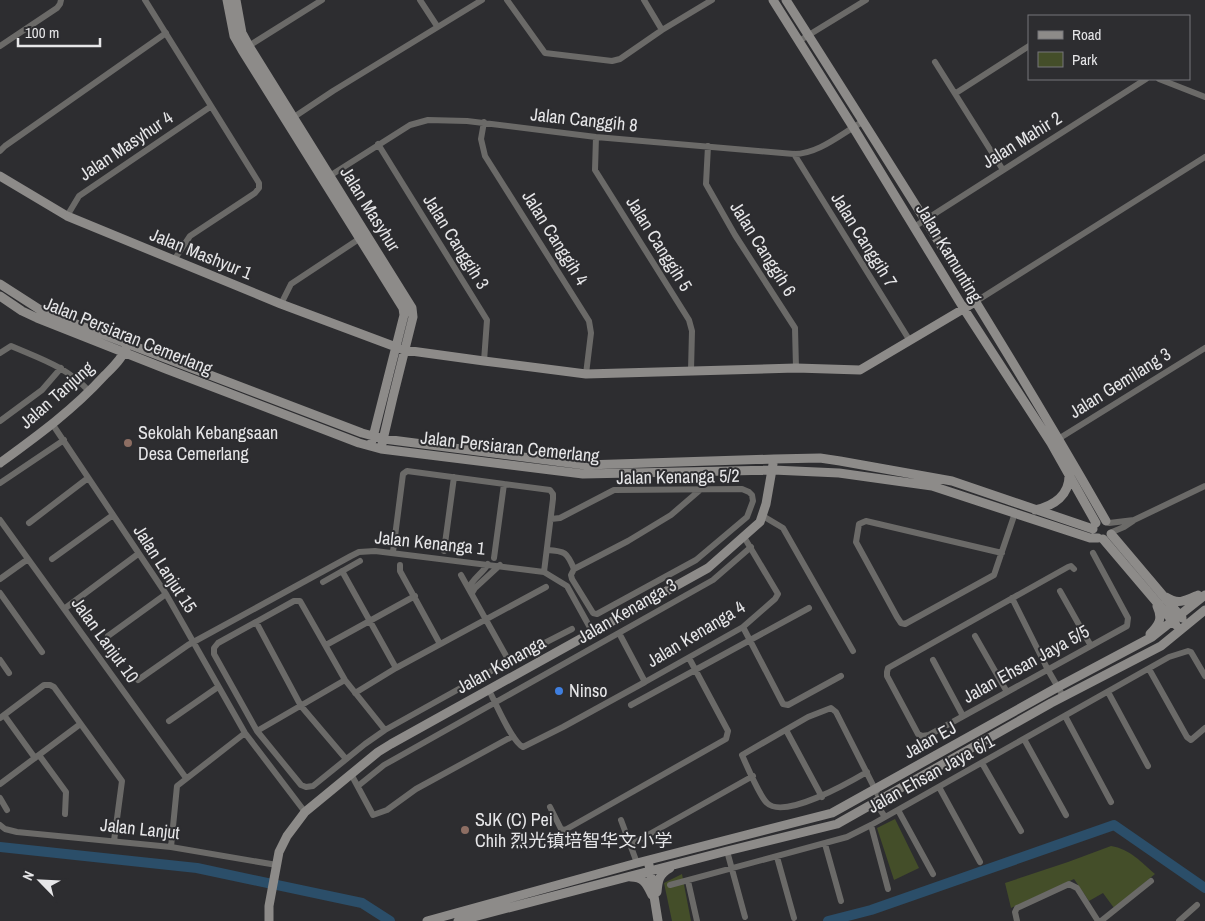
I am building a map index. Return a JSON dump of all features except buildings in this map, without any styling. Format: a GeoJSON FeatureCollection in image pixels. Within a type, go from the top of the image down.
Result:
{"type":"FeatureCollection","features":[{"type":"Feature","properties":{"kind":"street"},"geometry":{"type":"LineString","coordinates":[[0,46],[57,8],[61,0]]}},
{"type":"Feature","properties":{"kind":"street"},"geometry":{"type":"LineString","coordinates":[[145,0],[259,183],[259,188],[255,193],[190,236],[174,260]]}},
{"type":"Feature","properties":{"kind":"street","name":"Jalan Masyhur"},"geometry":{"type":"LineString","coordinates":[[227,0],[234,36],[245,48],[294,117],[359,239],[403,308],[404,316],[400,348],[381,449]]}},
{"type":"Feature","properties":{"kind":"street","name":"Jalan Masyhur"},"geometry":{"type":"LineString","coordinates":[[236,0],[245,48],[286,122],[326,178],[412,308],[413,317],[400,348],[370,446]]}},
{"type":"Feature","properties":{"kind":"street"},"geometry":{"type":"LineString","coordinates":[[245,48],[322,0]]}},
{"type":"Feature","properties":{"kind":"street"},"geometry":{"type":"LineString","coordinates":[[420,0],[437,26]]}},
{"type":"Feature","properties":{"kind":"street"},"geometry":{"type":"LineString","coordinates":[[286,122],[437,26],[482,0]]}},
{"type":"Feature","properties":{"kind":"street"},"geometry":{"type":"LineString","coordinates":[[507,0],[545,53],[612,62],[620,59],[662,30],[712,0]]}},
{"type":"Feature","properties":{"kind":"street"},"geometry":{"type":"LineString","coordinates":[[644,0],[662,30]]}},
{"type":"Feature","properties":{"kind":"street","name":"Jalan Kamunting"},"geometry":{"type":"LineString","coordinates":[[773,0],[964,309],[1055,441],[1095,526],[1094,534],[1107,531],[975,302],[864,121],[786,0]]}},
{"type":"Feature","properties":{"kind":"street"},"geometry":{"type":"LineString","coordinates":[[799,41],[866,0]]}},
{"type":"Feature","properties":{"kind":"street"},"geometry":{"type":"LineString","coordinates":[[0,151],[4,146],[166,33]]}},
{"type":"Feature","properties":{"kind":"street"},"geometry":{"type":"LineString","coordinates":[[956,92],[1028,47]]}},
{"type":"Feature","properties":{"kind":"street"},"geometry":{"type":"LineString","coordinates":[[935,62],[956,92],[1003,170]]}},
{"type":"Feature","properties":{"kind":"street","name":"Jalan Mahir 2"},"geometry":{"type":"LineString","coordinates":[[914,227],[1144,80]]}},
{"type":"Feature","properties":{"kind":"street"},"geometry":{"type":"LineString","coordinates":[[1161,80],[1205,98]]}},
{"type":"Feature","properties":{"kind":"street","name":"Jalan Masyhur 4"},"geometry":{"type":"LineString","coordinates":[[67,216],[79,196],[210,107]]}},
{"type":"Feature","properties":{"kind":"street","name":"Jalan Canggih 8"},"geometry":{"type":"LineString","coordinates":[[326,178],[378,144],[410,125],[423,120],[484,122],[596,137],[794,154],[813,151],[864,121]]}},
{"type":"Feature","properties":{"kind":"street","name":"Jalan Canggih 4"},"geometry":{"type":"LineString","coordinates":[[484,122],[481,139],[485,156],[589,321],[591,333],[586,374]]}},
{"type":"Feature","properties":{"kind":"street","name":"Jalan Canggih 5"},"geometry":{"type":"LineString","coordinates":[[596,137],[595,170],[689,320],[692,331],[691,370]]}},
{"type":"Feature","properties":{"kind":"street","name":"Jalan Canggih 3"},"geometry":{"type":"LineString","coordinates":[[378,144],[487,320],[484,361]]}},
{"type":"Feature","properties":{"kind":"street","name":"Jalan Canggih 6"},"geometry":{"type":"LineString","coordinates":[[708,146],[706,184],[795,328],[796,368]]}},
{"type":"Feature","properties":{"kind":"street","name":"Jalan Canggih 7"},"geometry":{"type":"LineString","coordinates":[[794,154],[910,341]]}},
{"type":"Feature","properties":{"kind":"street"},"geometry":{"type":"LineString","coordinates":[[975,302],[1205,157]]}},
{"type":"Feature","properties":{"kind":"street","name":"Jalan Mashyur 1"},"geometry":{"type":"LineString","coordinates":[[0,176],[67,216],[281,304],[400,348],[484,361],[586,374],[796,368],[860,370],[975,302]]}},
{"type":"Feature","properties":{"kind":"street"},"geometry":{"type":"LineString","coordinates":[[281,304],[291,284],[359,239]]}},
{"type":"Feature","properties":{"kind":"street","name":"Jalan Persiaran Cemerlang"},"geometry":{"type":"LineString","coordinates":[[0,284],[42,311],[126,348],[359,443],[381,449],[583,474],[773,470],[839,473],[932,486],[1090,538],[1107,531]]}},
{"type":"Feature","properties":{"kind":"street","name":"Jalan Persiaran Cemerlang"},"geometry":{"type":"LineString","coordinates":[[0,296],[22,311],[37,318],[353,430],[384,439],[585,465],[820,458],[952,481],[1035,510],[1095,526]]}},
{"type":"Feature","properties":{"kind":"street"},"geometry":{"type":"LineString","coordinates":[[0,352],[11,346],[62,368],[90,392]]}},
{"type":"Feature","properties":{"kind":"street","name":"Jalan Tanjung"},"geometry":{"type":"LineString","coordinates":[[0,463],[53,425],[90,392],[126,348]]}},
{"type":"Feature","properties":{"kind":"street","name":"Jalan Gemilang 3"},"geometry":{"type":"LineString","coordinates":[[1055,441],[1205,348]]}},
{"type":"Feature","properties":{"kind":"street"},"geometry":{"type":"LineString","coordinates":[[0,421],[42,390],[62,368]]}},
{"type":"Feature","properties":{"kind":"street","name":"Jalan Lanjut 15"},"geometry":{"type":"LineString","coordinates":[[53,425],[166,594],[245,733],[305,812]]}},
{"type":"Feature","properties":{"kind":"street"},"geometry":{"type":"LineString","coordinates":[[0,483],[64,440]]}},
{"type":"Feature","properties":{"kind":"street","name":"Jalan Kenanga"},"geometry":{"type":"LineString","coordinates":[[269,921],[269,906],[279,852],[283,842],[305,812],[384,748],[702,572],[756,527],[763,516],[774,459]]}},
{"type":"Feature","properties":{"kind":"street"},"geometry":{"type":"LineString","coordinates":[[393,552],[404,473],[409,471],[546,489],[552,492],[554,496],[544,572]]}},
{"type":"Feature","properties":{"kind":"street"},"geometry":{"type":"LineString","coordinates":[[1035,510],[1050,505],[1061,498],[1068,486],[1070,474]]}},
{"type":"Feature","properties":{"kind":"street"},"geometry":{"type":"LineString","coordinates":[[29,523],[88,478]]}},
{"type":"Feature","properties":{"kind":"street"},"geometry":{"type":"LineString","coordinates":[[444,551],[454,478]]}},
{"type":"Feature","properties":{"kind":"street"},"geometry":{"type":"LineString","coordinates":[[494,558],[504,484]]}},
{"type":"Feature","properties":{"kind":"street"},"geometry":{"type":"LineString","coordinates":[[1107,531],[1205,486]]}},
{"type":"Feature","properties":{"kind":"street","name":"Jalan Kenanga 5/2"},"geometry":{"type":"LineString","coordinates":[[551,519],[560,518],[614,490],[742,489],[751,493],[753,498],[750,513],[696,560],[595,614],[572,579],[571,575],[574,569]]}},
{"type":"Feature","properties":{"kind":"street"},"geometry":{"type":"LineString","coordinates":[[547,550],[564,552],[574,569],[628,541],[671,515],[700,490]]}},
{"type":"Feature","properties":{"kind":"street"},"geometry":{"type":"LineString","coordinates":[[1002,553],[866,521],[859,524],[856,538],[856,542],[897,618],[903,624],[994,575],[1002,553],[1015,513]]}},
{"type":"Feature","properties":{"kind":"street"},"geometry":{"type":"LineString","coordinates":[[52,559],[113,515]]}},
{"type":"Feature","properties":{"kind":"street"},"geometry":{"type":"LineString","coordinates":[[763,516],[784,528],[853,651]]}},
{"type":"Feature","properties":{"kind":"street","name":"Jalan Lanjut 10"},"geometry":{"type":"LineString","coordinates":[[0,520],[186,778]]}},
{"type":"Feature","properties":{"kind":"street"},"geometry":{"type":"LineString","coordinates":[[1095,526],[1101,520],[1107,531],[1156,595],[1184,628]]}},
{"type":"Feature","properties":{"kind":"street","name":"Jalan Kenanga 4"},"geometry":{"type":"LineString","coordinates":[[513,736],[520,746],[525,746],[743,627],[775,599],[778,594],[744,537]]}},
{"type":"Feature","properties":{"kind":"street","name":"Jalan Kenanga 3"},"geometry":{"type":"LineString","coordinates":[[358,786],[384,766],[713,580],[751,547]]}},
{"type":"Feature","properties":{"kind":"street","name":"Jalan Kenanga 1"},"geometry":{"type":"LineString","coordinates":[[138,680],[194,642],[358,552],[367,551],[393,552],[544,572],[568,586],[593,633]]}},
{"type":"Feature","properties":{"kind":"street","name":"Jalan Ehsan Jaya 5/5"},"geometry":{"type":"LineString","coordinates":[[1012,598],[892,665],[887,670],[888,676],[920,736],[926,736],[1125,628],[1128,624],[1128,618],[1093,552]]}},
{"type":"Feature","properties":{"kind":"street"},"geometry":{"type":"LineString","coordinates":[[64,609],[138,554]]}},
{"type":"Feature","properties":{"kind":"street"},"geometry":{"type":"LineString","coordinates":[[0,580],[28,559]]}},
{"type":"Feature","properties":{"kind":"street"},"geometry":{"type":"LineString","coordinates":[[323,582],[360,561]]}},
{"type":"Feature","properties":{"kind":"street"},"geometry":{"type":"LineString","coordinates":[[471,591],[470,584],[482,573],[488,564]]}},
{"type":"Feature","properties":{"kind":"street"},"geometry":{"type":"LineString","coordinates":[[400,565],[400,571],[440,644]]}},
{"type":"Feature","properties":{"kind":"street"},"geometry":{"type":"LineString","coordinates":[[471,591],[500,565]]}},
{"type":"Feature","properties":{"kind":"street"},"geometry":{"type":"LineString","coordinates":[[1063,696],[1012,598],[1068,567],[1071,566],[1074,569]]}},
{"type":"Feature","properties":{"kind":"street"},"geometry":{"type":"LineString","coordinates":[[342,571],[396,668]]}},
{"type":"Feature","properties":{"kind":"street"},"geometry":{"type":"LineString","coordinates":[[461,575],[509,661]]}},
{"type":"Feature","properties":{"kind":"street"},"geometry":{"type":"LineString","coordinates":[[355,693],[485,619],[546,588]]}},
{"type":"Feature","properties":{"kind":"street"},"geometry":{"type":"LineString","coordinates":[[1060,591],[1091,646]]}},
{"type":"Feature","properties":{"kind":"street"},"geometry":{"type":"LineString","coordinates":[[0,593],[42,652]]}},
{"type":"Feature","properties":{"kind":"street"},"geometry":{"type":"LineString","coordinates":[[108,636],[166,594]]}},
{"type":"Feature","properties":{"kind":"street"},"geometry":{"type":"LineString","coordinates":[[1156,595],[1177,602],[1186,601],[1205,594]]}},
{"type":"Feature","properties":{"kind":"street","name":"Jalan EJ"},"geometry":{"type":"LineString","coordinates":[[427,921],[648,860],[832,814],[875,788],[1157,634],[1205,594]]}},
{"type":"Feature","properties":{"kind":"street"},"geometry":{"type":"LineString","coordinates":[[1141,643],[1160,622],[1156,595]]}},
{"type":"Feature","properties":{"kind":"street"},"geometry":{"type":"LineString","coordinates":[[326,645],[415,596]]}},
{"type":"Feature","properties":{"kind":"street"},"geometry":{"type":"LineString","coordinates":[[385,730],[346,680],[302,604],[296,600],[218,643],[214,652],[257,731],[306,788],[313,786],[385,730],[509,661],[572,629]]}},
{"type":"Feature","properties":{"kind":"street"},"geometry":{"type":"LineString","coordinates":[[631,705],[810,608]]}},
{"type":"Feature","properties":{"kind":"street","name":"Jalan EJ"},"geometry":{"type":"LineString","coordinates":[[458,921],[841,822],[1063,696],[1161,646],[1205,610]]}},
{"type":"Feature","properties":{"kind":"street","name":"Jalan Kenanga 4"},"geometry":{"type":"LineString","coordinates":[[616,620],[645,682]]}},
{"type":"Feature","properties":{"kind":"street"},"geometry":{"type":"LineString","coordinates":[[256,622],[301,706],[346,759]]}},
{"type":"Feature","properties":{"kind":"street"},"geometry":{"type":"LineString","coordinates":[[743,627],[783,704],[788,705],[841,676]]}},
{"type":"Feature","properties":{"kind":"street"},"geometry":{"type":"LineString","coordinates":[[975,636],[1007,692]]}},
{"type":"Feature","properties":{"kind":"street","name":"Jalan Ehsan Jaya 6/1"},"geometry":{"type":"LineString","coordinates":[[670,886],[847,837],[1169,658],[1192,653],[1205,676]]}},
{"type":"Feature","properties":{"kind":"street"},"geometry":{"type":"LineString","coordinates":[[550,807],[561,829],[565,830],[724,741],[728,731],[689,658]]}},
{"type":"Feature","properties":{"kind":"street"},"geometry":{"type":"LineString","coordinates":[[0,660],[9,673]]}},
{"type":"Feature","properties":{"kind":"street"},"geometry":{"type":"LineString","coordinates":[[933,660],[963,716]]}},
{"type":"Feature","properties":{"kind":"street"},"geometry":{"type":"LineString","coordinates":[[1149,669],[1187,737],[1191,740],[1196,738],[1205,728]]}},
{"type":"Feature","properties":{"kind":"street"},"geometry":{"type":"LineString","coordinates":[[257,731],[346,680]]}},
{"type":"Feature","properties":{"kind":"street"},"geometry":{"type":"LineString","coordinates":[[65,814],[66,792],[2,717],[44,685],[50,685],[54,688],[122,781],[114,841]]}},
{"type":"Feature","properties":{"kind":"street"},"geometry":{"type":"LineString","coordinates":[[168,721],[218,687]]}},
{"type":"Feature","properties":{"kind":"street"},"geometry":{"type":"LineString","coordinates":[[351,774],[373,816],[387,810],[416,789],[513,736],[489,690]]}},
{"type":"Feature","properties":{"kind":"street"},"geometry":{"type":"LineString","coordinates":[[1108,692],[1148,766]]}},
{"type":"Feature","properties":{"kind":"street"},"geometry":{"type":"LineString","coordinates":[[867,772],[822,797],[782,808],[774,807],[766,802],[742,755],[826,708],[833,708],[837,714],[867,772],[875,788],[878,801],[886,817]]}},
{"type":"Feature","properties":{"kind":"street"},"geometry":{"type":"LineString","coordinates":[[1065,716],[1111,802]]}},
{"type":"Feature","properties":{"kind":"street"},"geometry":{"type":"LineString","coordinates":[[0,784],[80,725]]}},
{"type":"Feature","properties":{"kind":"street"},"geometry":{"type":"LineString","coordinates":[[786,730],[822,797]]}},
{"type":"Feature","properties":{"kind":"street"},"geometry":{"type":"LineString","coordinates":[[171,846],[176,790],[180,783],[245,733]]}},
{"type":"Feature","properties":{"kind":"street"},"geometry":{"type":"LineString","coordinates":[[1024,739],[1066,815]]}},
{"type":"Feature","properties":{"kind":"street"},"geometry":{"type":"LineString","coordinates":[[982,762],[1021,831]]}},
{"type":"Feature","properties":{"kind":"street"},"geometry":{"type":"LineString","coordinates":[[630,844],[753,776]]}},
{"type":"Feature","properties":{"kind":"street"},"geometry":{"type":"LineString","coordinates":[[939,787],[980,862]]}},
{"type":"Feature","properties":{"kind":"street"},"geometry":{"type":"LineString","coordinates":[[0,798],[7,810]]}},
{"type":"Feature","properties":{"kind":"street"},"geometry":{"type":"LineString","coordinates":[[898,810],[933,874]]}},
{"type":"Feature","properties":{"kind":"street"},"geometry":{"type":"LineString","coordinates":[[621,820],[637,863]]}},
{"type":"Feature","properties":{"kind":"street","name":"Jalan Lanjut"},"geometry":{"type":"LineString","coordinates":[[0,824],[4,828],[17,832],[171,846],[276,870]]}},
{"type":"Feature","properties":{"kind":"street"},"geometry":{"type":"LineString","coordinates":[[871,825],[888,889]]}},
{"type":"Feature","properties":{"kind":"street"},"geometry":{"type":"LineString","coordinates":[[825,844],[841,900]]}},
{"type":"Feature","properties":{"kind":"street"},"geometry":{"type":"LineString","coordinates":[[726,851],[745,917]]}},
{"type":"Feature","properties":{"kind":"street"},"geometry":{"type":"LineString","coordinates":[[777,857],[794,918]]}},
{"type":"Feature","properties":{"kind":"street"},"geometry":{"type":"LineString","coordinates":[[648,860],[658,921]]}},
{"type":"Feature","properties":{"kind":"street"},"geometry":{"type":"LineString","coordinates":[[656,905],[659,877],[677,864]]}},
{"type":"Feature","properties":{"kind":"street"},"geometry":{"type":"LineString","coordinates":[[622,878],[637,877],[643,880],[656,905]]}},
{"type":"Feature","properties":{"kind":"street"},"geometry":{"type":"LineString","coordinates":[[688,881],[698,921]]}},
{"type":"Feature","properties":{"kind":"street"},"geometry":{"type":"LineString","coordinates":[[1017,921],[1015,911],[1018,908],[1067,885],[1074,885],[1100,921],[1151,881]]}},
{"type":"Feature","properties":{"kind":"street"},"geometry":{"type":"LineString","coordinates":[[1179,921],[1197,905]]}},
{"type":"Feature","properties":{"kind":"green space"},"geometry":{"type":"Polygon","coordinates":[[[895,819],[919,868],[894,880],[877,828],[895,819]]]}},
{"type":"Feature","properties":{"kind":"green space"},"geometry":{"type":"Polygon","coordinates":[[[1111,846],[1130,853],[1155,874],[1114,908],[1103,893],[1089,901],[1074,879],[1011,908],[1005,883],[1111,846]]]}},
{"type":"Feature","properties":{"kind":"green space"},"geometry":{"type":"Polygon","coordinates":[[[682,874],[691,921],[672,921],[664,883],[682,874]]]}},
{"type":"Feature","properties":{"kind":"waterway"},"geometry":{"type":"LineString","coordinates":[[828,921],[871,910],[1114,825],[1205,888]]}},
{"type":"Feature","properties":{"kind":"waterway"},"geometry":{"type":"LineString","coordinates":[[0,847],[197,868],[362,903],[390,921]]}},
{"type":"Feature","properties":{"kind":"place","name":"Sekolah Kebangsaan Desa Cemerlang"},"geometry":{"type":"Point","coordinates":[128,443]}},
{"type":"Feature","properties":{"kind":"place","name":"Ninso"},"geometry":{"type":"Point","coordinates":[559,691]}},
{"type":"Feature","properties":{"kind":"place","name":"SJK (C) Pei Chih 烈光镇培智华文小学"},"geometry":{"type":"Point","coordinates":[465,830]}}]}
